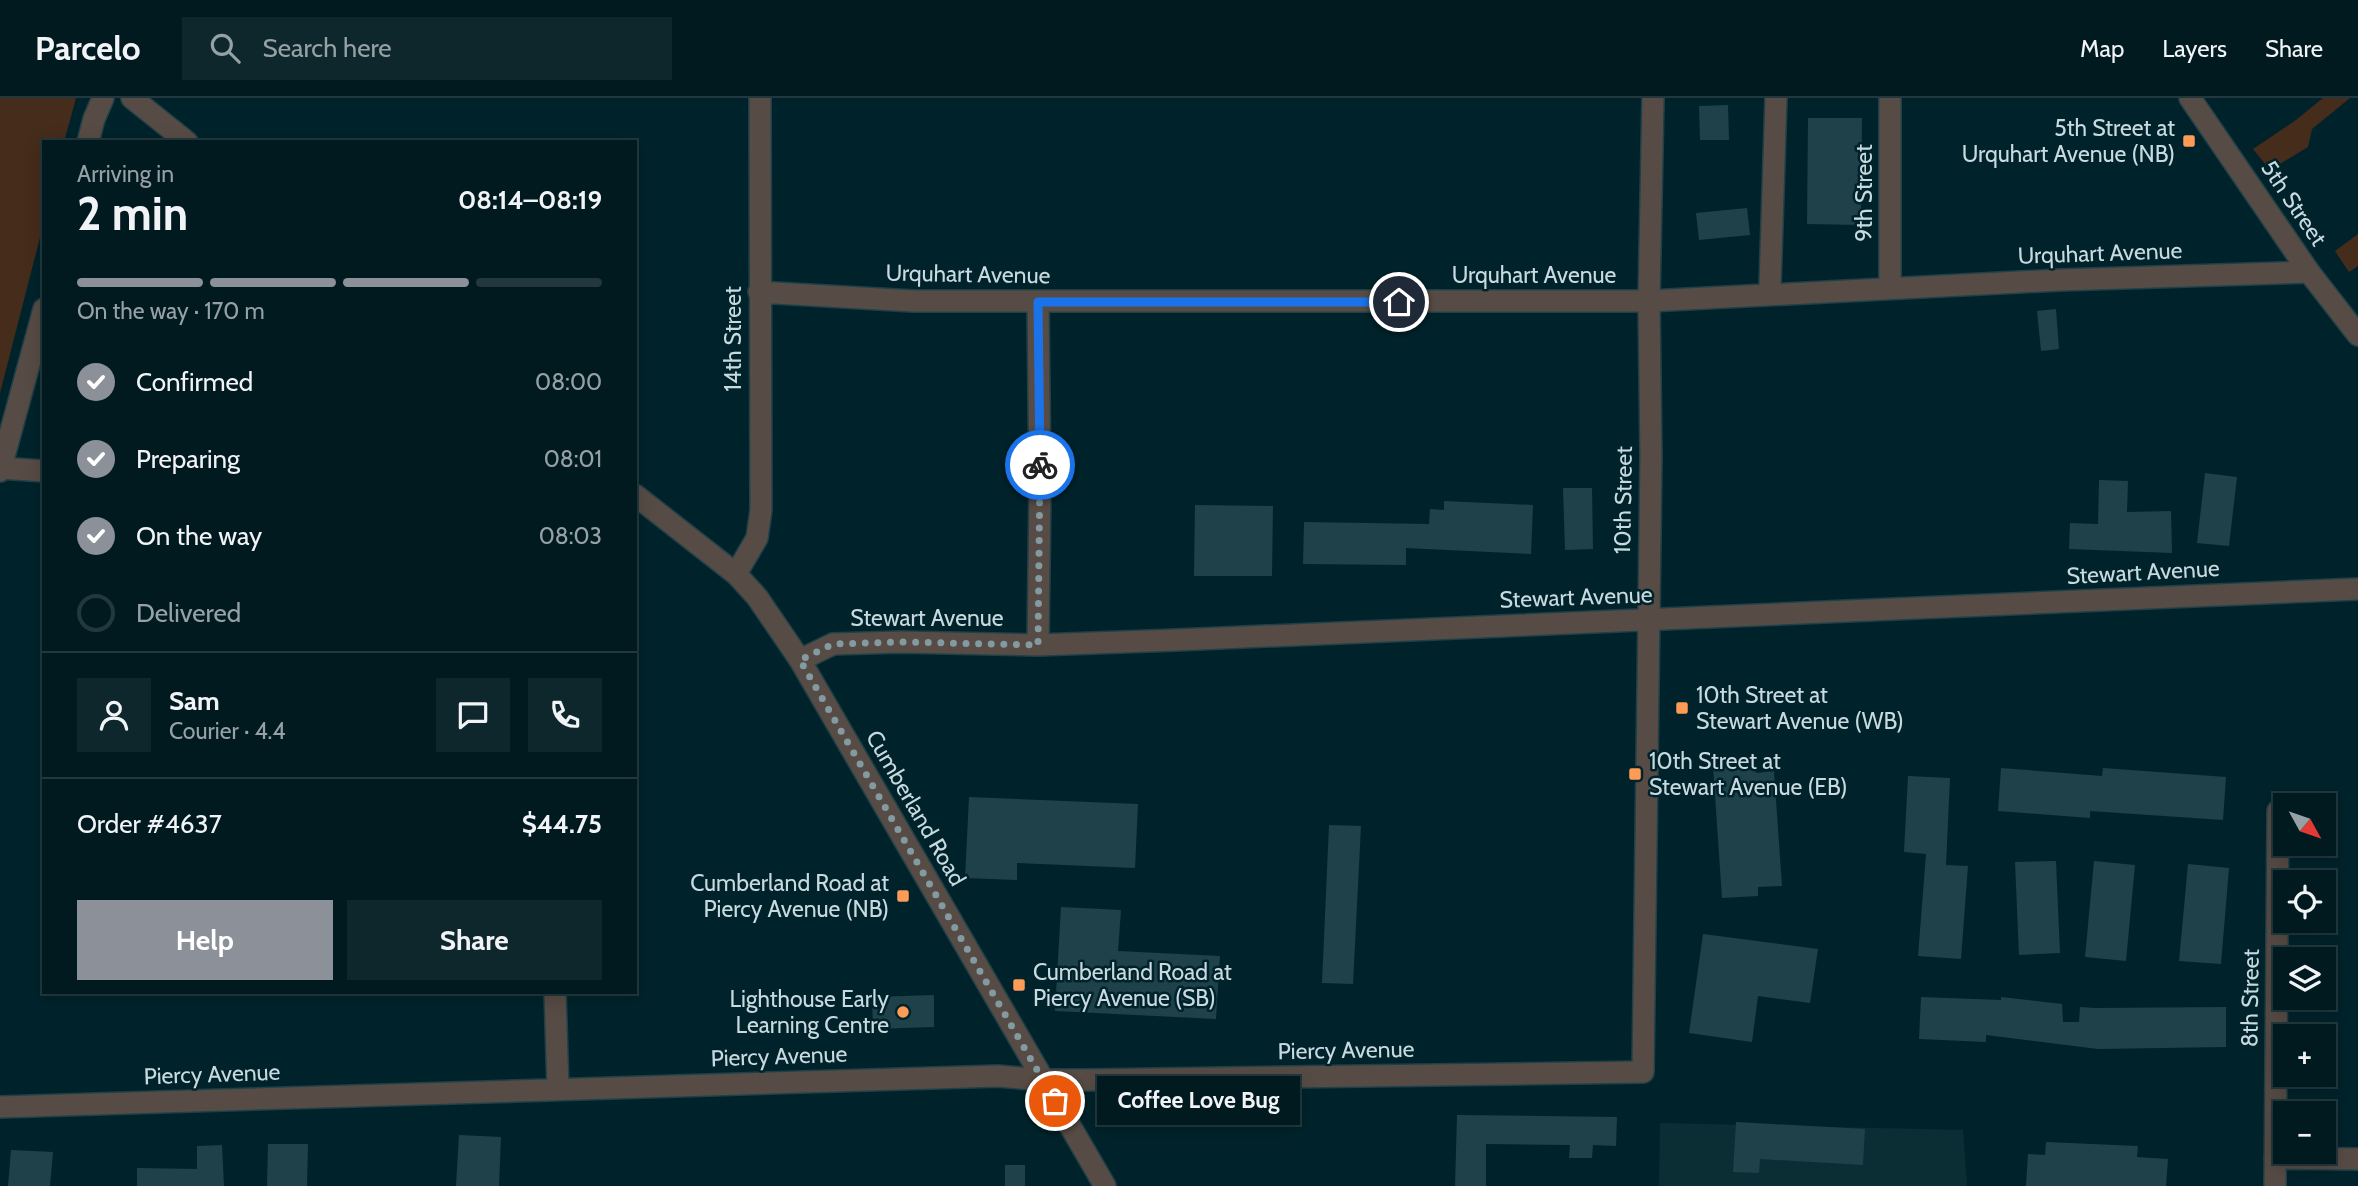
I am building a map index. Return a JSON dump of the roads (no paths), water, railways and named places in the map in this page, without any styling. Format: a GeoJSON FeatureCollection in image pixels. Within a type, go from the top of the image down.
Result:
{"type":"FeatureCollection","features":[{"type":"Feature","properties":{"kind":"street"},"geometry":{"type":"LineString","coordinates":[[89,140],[103,98]]}},
{"type":"Feature","properties":{"kind":"street"},"geometry":{"type":"LineString","coordinates":[[132,98],[184,140]]}},
{"type":"Feature","properties":{"kind":"street","name":"14th Street"},"geometry":{"type":"LineString","coordinates":[[736,574],[757,538],[761,510],[760,98]]}},
{"type":"Feature","properties":{"kind":"street","name":"10th Street"},"geometry":{"type":"LineString","coordinates":[[1643,1072],[1653,98]]}},
{"type":"Feature","properties":{"kind":"street"},"geometry":{"type":"LineString","coordinates":[[1768,295],[1776,98]]}},
{"type":"Feature","properties":{"kind":"street","name":"9th Street"},"geometry":{"type":"LineString","coordinates":[[1890,98],[1890,288]]}},
{"type":"Feature","properties":{"kind":"street","name":"5th Street"},"geometry":{"type":"LineString","coordinates":[[2190,98],[2309,272],[2358,335]]}},
{"type":"Feature","properties":{"kind":"street","name":"Urquhart Avenue"},"geometry":{"type":"LineString","coordinates":[[759,292],[914,302],[1649,301],[2074,279],[2309,272]]}},
{"type":"Feature","properties":{"kind":"street"},"geometry":{"type":"LineString","coordinates":[[1038,302],[1038,645]]}},
{"type":"Feature","properties":{"kind":"street"},"geometry":{"type":"LineString","coordinates":[[42,316],[0,469],[42,471]]}},
{"type":"Feature","properties":{"kind":"street","name":"Cumberland Road"},"geometry":{"type":"LineString","coordinates":[[637,497],[736,574],[757,597],[800,660],[1105,1186]]}},
{"type":"Feature","properties":{"kind":"street","name":"Stewart Avenue"},"geometry":{"type":"LineString","coordinates":[[800,660],[833,644],[901,642],[1038,645],[2358,589]]}},
{"type":"Feature","properties":{"kind":"street","name":"8th Street"},"geometry":{"type":"LineString","coordinates":[[2275,1101],[2278,856]]}},
{"type":"Feature","properties":{"kind":"street"},"geometry":{"type":"LineString","coordinates":[[555,994],[558,1088]]}},
{"type":"Feature","properties":{"kind":"street","name":"Piercy Avenue"},"geometry":{"type":"LineString","coordinates":[[0,1107],[998,1076],[1042,1080],[1643,1072]]}},
{"type":"Feature","properties":{"kind":"street"},"geometry":{"type":"LineString","coordinates":[[2336,1159],[2358,1159]]}},
{"type":"Feature","properties":{"kind":"street","name":"8th Street"},"geometry":{"type":"LineString","coordinates":[[2275,1164],[2275,1186]]}},
{"type":"Feature","properties":{"kind":"place","name":"5th Street at Urquhart Avenue (NB)"},"geometry":{"type":"Point","coordinates":[2189,141]}},
{"type":"Feature","properties":{"kind":"place","name":"10th Street at Stewart Avenue (WB)"},"geometry":{"type":"Point","coordinates":[1682,708]}},
{"type":"Feature","properties":{"kind":"place","name":"10th Street at Stewart Avenue (EB)"},"geometry":{"type":"Point","coordinates":[1635,774]}},
{"type":"Feature","properties":{"kind":"place","name":"Cumberland Road at Piercy Avenue (NB)"},"geometry":{"type":"Point","coordinates":[903,896]}},
{"type":"Feature","properties":{"kind":"place","name":"Cumberland Road at Piercy Avenue (SB)"},"geometry":{"type":"Point","coordinates":[1019,985]}},
{"type":"Feature","properties":{"kind":"place","name":"Lighthouse Early Learning Centre"},"geometry":{"type":"Point","coordinates":[903,1012]}},
{"type":"Feature","properties":{"kind":"place","name":"Coffee Love Bug"},"geometry":{"type":"Point","coordinates":[1055,1101]}}]}
